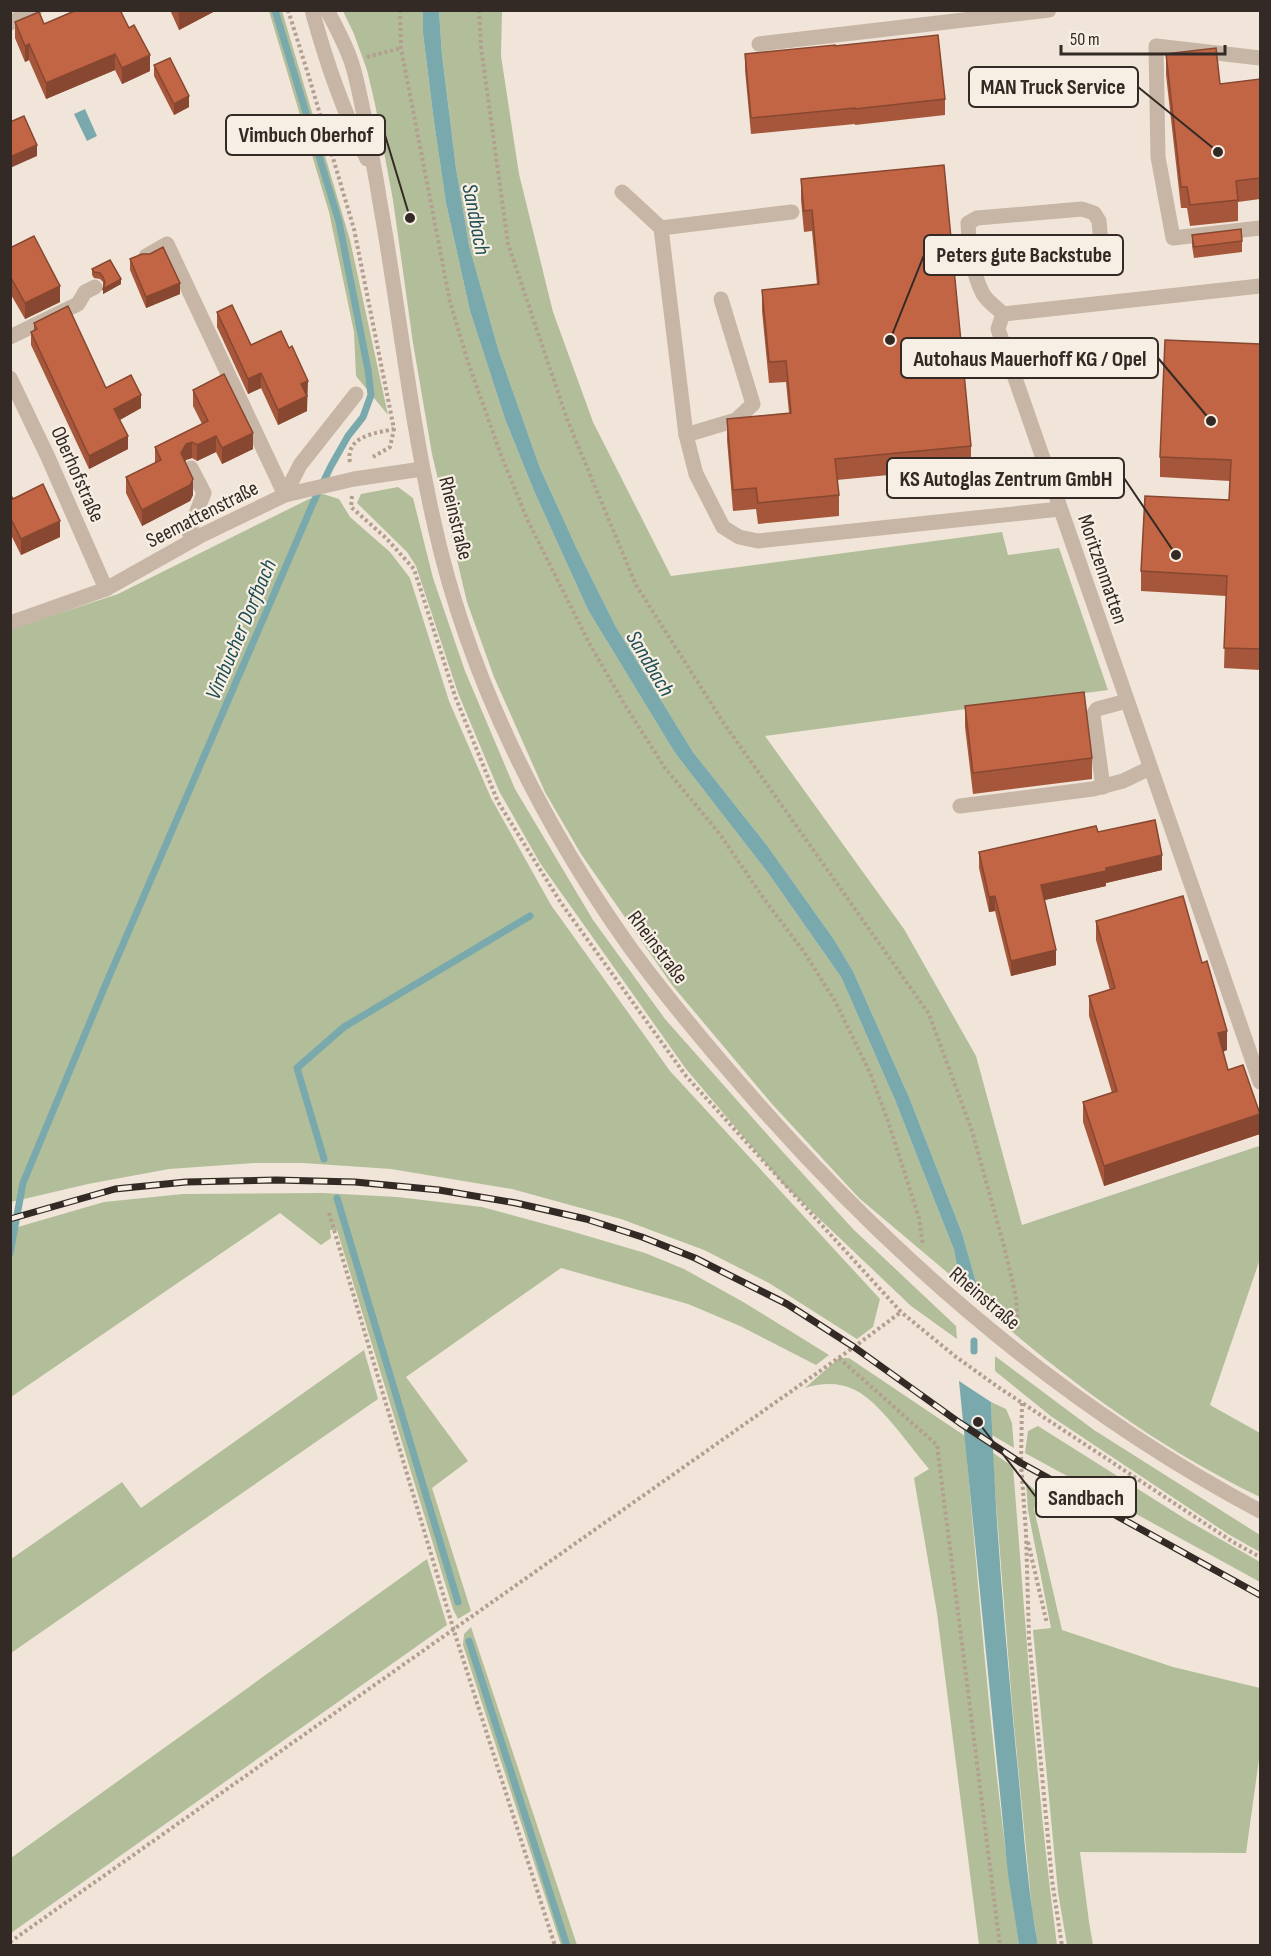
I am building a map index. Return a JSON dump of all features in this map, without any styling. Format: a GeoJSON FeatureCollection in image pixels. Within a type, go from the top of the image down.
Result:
{"type":"FeatureCollection","features":[{"type":"Feature","properties":{"kind":"street"},"geometry":{"type":"LineString","coordinates":[[10,23],[35,10]]}},
{"type":"Feature","properties":{"kind":"street"},"geometry":{"type":"LineString","coordinates":[[312,10],[329,69],[350,125],[376,177]]}},
{"type":"Feature","properties":{"kind":"street"},"geometry":{"type":"LineString","coordinates":[[327,10],[338,29],[351,61],[376,177]]}},
{"type":"Feature","properties":{"kind":"street"},"geometry":{"type":"LineString","coordinates":[[759,44],[1050,10]]}},
{"type":"Feature","properties":{"kind":"street"},"geometry":{"type":"LineString","coordinates":[[1260,58],[1156,46],[1158,157],[1173,238],[1260,228]]}},
{"type":"Feature","properties":{"kind":"street","name":"Rheinstraße"},"geometry":{"type":"LineString","coordinates":[[376,177],[422,469],[436,532],[472,652],[509,741],[579,871],[630,947],[712,1053],[807,1160],[914,1265],[1001,1339],[1116,1425],[1207,1483],[1260,1511]]}},
{"type":"Feature","properties":{"kind":"street"},"geometry":{"type":"LineString","coordinates":[[622,192],[661,228],[686,435],[696,474],[723,527],[740,537],[758,541],[1060,509]]}},
{"type":"Feature","properties":{"kind":"street"},"geometry":{"type":"LineString","coordinates":[[974,268],[1102,254],[1099,221],[1094,213],[1082,209],[977,218],[968,223],[970,255],[974,268],[983,295],[1003,314],[1260,286]]}},
{"type":"Feature","properties":{"kind":"street"},"geometry":{"type":"LineString","coordinates":[[661,228],[792,212]]}},
{"type":"Feature","properties":{"kind":"street"},"geometry":{"type":"LineString","coordinates":[[146,256],[167,244],[285,495]]}},
{"type":"Feature","properties":{"kind":"street"},"geometry":{"type":"LineString","coordinates":[[10,337],[78,304],[85,292],[95,287]]}},
{"type":"Feature","properties":{"kind":"street"},"geometry":{"type":"LineString","coordinates":[[686,435],[735,420],[753,404],[721,299]]}},
{"type":"Feature","properties":{"kind":"street","name":"Moritzenmatten"},"geometry":{"type":"LineString","coordinates":[[1003,314],[998,329],[1260,1082]]}},
{"type":"Feature","properties":{"kind":"street","name":"Oberhofstraße"},"geometry":{"type":"LineString","coordinates":[[10,378],[106,589]]}},
{"type":"Feature","properties":{"kind":"street"},"geometry":{"type":"LineString","coordinates":[[285,495],[300,465],[356,394]]}},
{"type":"Feature","properties":{"kind":"street"},"geometry":{"type":"LineString","coordinates":[[191,468],[204,493],[189,532],[194,540]]}},
{"type":"Feature","properties":{"kind":"street","name":"Seemattenstraße"},"geometry":{"type":"LineString","coordinates":[[10,623],[106,589],[194,540],[285,495],[354,479],[422,469]]}},
{"type":"Feature","properties":{"kind":"street"},"geometry":{"type":"LineString","coordinates":[[1103,787],[1093,714],[1097,709],[1127,701]]}},
{"type":"Feature","properties":{"kind":"street"},"geometry":{"type":"LineString","coordinates":[[960,806],[1103,787],[1123,782],[1150,768]]}},
{"type":"Feature","properties":{"kind":"path"},"geometry":{"type":"LineString","coordinates":[[288,10],[354,229],[394,429],[390,447],[373,457]]}},
{"type":"Feature","properties":{"kind":"path"},"geometry":{"type":"LineString","coordinates":[[400,10],[401,48],[450,302],[494,434],[528,521],[588,641],[665,768],[719,834],[804,952],[835,1001],[870,1073],[919,1218],[923,1246],[914,1265]]}},
{"type":"Feature","properties":{"kind":"path"},"geometry":{"type":"LineString","coordinates":[[479,10],[481,47],[508,244],[567,418],[636,585],[723,722],[929,1014],[972,1131],[1004,1246],[1016,1297],[1019,1353]]}},
{"type":"Feature","properties":{"kind":"path"},"geometry":{"type":"LineString","coordinates":[[354,479],[350,463],[350,449],[359,438],[394,429]]}},
{"type":"Feature","properties":{"kind":"path"},"geometry":{"type":"LineString","coordinates":[[350,463],[361,460]]}},
{"type":"Feature","properties":{"kind":"path"},"geometry":{"type":"LineString","coordinates":[[329,1213],[454,1631],[555,1946]]}},
{"type":"Feature","properties":{"kind":"path"},"geometry":{"type":"LineString","coordinates":[[10,1942],[454,1631],[901,1312]]}},
{"type":"Feature","properties":{"kind":"path"},"geometry":{"type":"LineString","coordinates":[[956,1357],[1233,1542],[1260,1557]]}},
{"type":"Feature","properties":{"kind":"path"},"geometry":{"type":"LineString","coordinates":[[839,1358],[937,1445],[1000,1946]]}},
{"type":"Feature","properties":{"kind":"path"},"geometry":{"type":"LineString","coordinates":[[1022,1403],[1021,1463],[1029,1638],[1052,1880],[1062,1946]]}},
{"type":"Feature","properties":{"kind":"path"},"geometry":{"type":"LineString","coordinates":[[1026,1533],[1047,1624]]}},
{"type":"Feature","properties":{"kind":"green space"},"geometry":{"type":"Polygon","coordinates":[[[269,11],[282,11],[350,240],[388,415],[356,376],[354,332],[329,212],[269,11]]]}},
{"type":"Feature","properties":{"kind":"green space"},"geometry":{"type":"Polygon","coordinates":[[[343,11],[423,11],[423,33],[446,203],[470,311],[505,419],[534,491],[588,610],[675,753],[768,873],[841,977],[895,1100],[954,1250],[957,1266],[955,1279],[859,1198],[772,1104],[672,985],[581,854],[545,792],[494,677],[467,602],[432,454],[413,343],[393,200],[375,104],[367,70],[343,11]]]}},
{"type":"Feature","properties":{"kind":"green space"},"geometry":{"type":"Polygon","coordinates":[[[439,11],[502,11],[501,56],[519,174],[553,312],[593,422],[671,576],[1002,532],[1008,555],[1059,548],[1108,690],[765,736],[904,929],[976,1056],[1022,1225],[1259,1146],[1260,1259],[1210,1405],[1260,1433],[1260,1497],[1185,1457],[1113,1410],[1044,1358],[979,1303],[976,1282],[962,1233],[909,1097],[853,971],[833,938],[766,844],[693,752],[616,627],[540,468],[499,352],[469,245],[456,168],[439,11]]]}},
{"type":"Feature","properties":{"kind":"green space"},"geometry":{"type":"Polygon","coordinates":[[[398,487],[413,498],[433,578],[465,671],[515,789],[593,920],[665,1019],[853,1229],[956,1326],[957,1339],[911,1306],[784,1185],[686,1069],[540,863],[499,791],[458,693],[416,566],[407,552],[357,503],[361,494],[398,487]]]}},
{"type":"Feature","properties":{"kind":"green space"},"geometry":{"type":"Polygon","coordinates":[[[323,494],[339,499],[350,517],[390,552],[410,578],[449,701],[491,798],[551,905],[670,1071],[880,1299],[873,1327],[857,1339],[769,1283],[704,1250],[621,1219],[512,1189],[391,1169],[303,1163],[254,1163],[169,1169],[88,1184],[11,1202],[11,629],[118,594],[323,494]]]}},
{"type":"Feature","properties":{"kind":"green space"},"geometry":{"type":"Polygon","coordinates":[[[323,1193],[397,1197],[482,1207],[645,1253],[684,1269],[745,1303],[829,1355],[816,1365],[740,1326],[688,1304],[561,1268],[406,1377],[468,1461],[432,1488],[471,1611],[458,1619],[453,1609],[337,1230],[330,1230],[331,1238],[321,1245],[280,1213],[11,1397],[11,1229],[104,1202],[183,1194],[323,1193]]]}},
{"type":"Feature","properties":{"kind":"green space"},"geometry":{"type":"Polygon","coordinates":[[[364,1350],[378,1399],[11,1653],[11,1559],[122,1482],[141,1508],[364,1350]]]}},
{"type":"Feature","properties":{"kind":"green space"},"geometry":{"type":"Polygon","coordinates":[[[995,1356],[1094,1430],[1260,1535],[1260,1552],[1228,1534],[1052,1417],[995,1371],[995,1356]]]}},
{"type":"Feature","properties":{"kind":"green space"},"geometry":{"type":"Polygon","coordinates":[[[839,1358],[849,1358],[965,1436],[994,1755],[1019,1945],[979,1945],[937,1613],[914,1478],[929,1469],[884,1414],[865,1396],[849,1387],[836,1385],[824,1384],[805,1388],[839,1358]]]}},
{"type":"Feature","properties":{"kind":"green space"},"geometry":{"type":"Polygon","coordinates":[[[991,1402],[1006,1409],[1012,1423],[1014,1448],[992,1435],[991,1402]]]}},
{"type":"Feature","properties":{"kind":"green space"},"geometry":{"type":"Polygon","coordinates":[[[1038,1426],[1187,1520],[1260,1562],[1260,1582],[1025,1453],[1028,1431],[1038,1426]]]}},
{"type":"Feature","properties":{"kind":"green space"},"geometry":{"type":"Polygon","coordinates":[[[992,1452],[1013,1467],[1037,1767],[1057,1945],[1038,1945],[1032,1910],[1012,1704],[992,1452]]]}},
{"type":"Feature","properties":{"kind":"green space"},"geometry":{"type":"Polygon","coordinates":[[[1026,1482],[1040,1495],[1034,1509],[1062,1630],[1173,1667],[1260,1688],[1260,1752],[1246,1853],[1080,1852],[1093,1945],[1067,1945],[1058,1892],[1033,1630],[1051,1628],[1028,1510],[1026,1482]]]}},
{"type":"Feature","properties":{"kind":"green space"},"geometry":{"type":"Polygon","coordinates":[[[427,1559],[447,1625],[11,1933],[11,1858],[427,1559]]]}},
{"type":"Feature","properties":{"kind":"green space"},"geometry":{"type":"Polygon","coordinates":[[[471,1627],[577,1945],[561,1945],[463,1645],[464,1634],[471,1627]]]}},
{"type":"Feature","properties":{"kind":"water"},"geometry":{"type":"Polygon","coordinates":[[[423,11],[439,11],[456,168],[469,245],[499,352],[540,468],[616,627],[693,752],[766,844],[833,938],[853,971],[909,1097],[962,1233],[976,1282],[979,1303],[955,1279],[957,1266],[954,1250],[895,1100],[841,977],[768,873],[675,753],[588,610],[534,491],[505,419],[470,311],[446,203],[423,33],[423,11]]]}},
{"type":"Feature","properties":{"kind":"water"},"geometry":{"type":"Polygon","coordinates":[[[85,109],[97,136],[87,141],[74,114],[85,109]]]}},
{"type":"Feature","properties":{"kind":"water"},"geometry":{"type":"Polygon","coordinates":[[[959,1381],[991,1402],[1008,1664],[1028,1873],[1038,1945],[1019,1945],[1008,1874],[959,1381]]]}},
{"type":"Feature","properties":{"kind":"building"},"geometry":{"type":"Polygon","coordinates":[[[77,10],[120,10],[129,28],[134,25],[150,55],[122,68],[115,54],[46,83],[29,44],[25,46],[15,22],[39,12],[44,24],[77,10]]]}},
{"type":"Feature","properties":{"kind":"building"},"geometry":{"type":"Polygon","coordinates":[[[938,35],[945,99],[751,118],[745,54],[938,35]]]}},
{"type":"Feature","properties":{"kind":"building"},"geometry":{"type":"Polygon","coordinates":[[[1216,48],[1220,84],[1260,79],[1260,178],[1236,181],[1238,200],[1190,205],[1187,187],[1181,187],[1166,54],[1216,48]]]}},
{"type":"Feature","properties":{"kind":"building"},"geometry":{"type":"Polygon","coordinates":[[[170,58],[189,96],[174,104],[154,65],[170,58]]]}},
{"type":"Feature","properties":{"kind":"building"},"geometry":{"type":"Polygon","coordinates":[[[24,116],[37,145],[10,157],[10,122],[24,116]]]}},
{"type":"Feature","properties":{"kind":"building"},"geometry":{"type":"Polygon","coordinates":[[[944,165],[971,446],[835,459],[839,495],[758,503],[756,488],[733,490],[727,419],[791,413],[786,361],[769,362],[762,290],[819,284],[812,210],[804,211],[801,179],[944,165]]]}},
{"type":"Feature","properties":{"kind":"building"},"geometry":{"type":"Polygon","coordinates":[[[1241,229],[1242,241],[1194,247],[1192,235],[1241,229]]]}},
{"type":"Feature","properties":{"kind":"building"},"geometry":{"type":"Polygon","coordinates":[[[34,236],[60,286],[25,303],[10,276],[10,248],[34,236]]]}},
{"type":"Feature","properties":{"kind":"building"},"geometry":{"type":"Polygon","coordinates":[[[163,247],[180,283],[146,297],[130,259],[142,254],[150,254],[163,247]]]}},
{"type":"Feature","properties":{"kind":"building"},"geometry":{"type":"Polygon","coordinates":[[[110,260],[121,279],[103,289],[105,282],[103,277],[92,269],[110,260]]]}},
{"type":"Feature","properties":{"kind":"building"},"geometry":{"type":"Polygon","coordinates":[[[232,305],[251,345],[281,331],[289,348],[292,346],[308,381],[301,384],[307,396],[278,410],[261,373],[248,379],[217,312],[232,305]]]}},
{"type":"Feature","properties":{"kind":"building"},"geometry":{"type":"Polygon","coordinates":[[[68,306],[106,388],[131,375],[141,395],[114,409],[128,436],[89,456],[31,332],[37,329],[34,323],[68,306]]]}},
{"type":"Feature","properties":{"kind":"building"},"geometry":{"type":"Polygon","coordinates":[[[1165,340],[1260,344],[1260,649],[1224,648],[1227,576],[1141,571],[1145,496],[1229,500],[1231,460],[1160,457],[1165,340]]]}},
{"type":"Feature","properties":{"kind":"building"},"geometry":{"type":"Polygon","coordinates":[[[224,374],[253,433],[222,448],[216,436],[197,445],[192,442],[186,444],[181,453],[193,479],[190,485],[142,510],[126,477],[161,460],[155,447],[208,421],[193,390],[224,374]]]}},
{"type":"Feature","properties":{"kind":"building"},"geometry":{"type":"Polygon","coordinates":[[[43,484],[60,521],[21,539],[10,517],[10,494],[13,499],[43,484]]]}},
{"type":"Feature","properties":{"kind":"building"},"geometry":{"type":"Polygon","coordinates":[[[1084,692],[1092,758],[973,773],[965,706],[1084,692]]]}},
{"type":"Feature","properties":{"kind":"building"},"geometry":{"type":"Polygon","coordinates":[[[1155,820],[1162,855],[1106,868],[1106,871],[1041,885],[1056,950],[1011,961],[995,896],[989,897],[979,852],[1096,826],[1098,832],[1155,820]]]}},
{"type":"Feature","properties":{"kind":"building"},"geometry":{"type":"Polygon","coordinates":[[[1183,896],[1202,963],[1207,961],[1227,1031],[1218,1033],[1228,1070],[1243,1065],[1260,1114],[1104,1166],[1083,1102],[1117,1091],[1089,996],[1115,988],[1096,921],[1183,896]]]}},
{"type":"Feature","properties":{"kind":"waterway","name":"Vimbucher Dorfbach"},"geometry":{"type":"LineString","coordinates":[[10,1253],[23,1183],[105,986],[314,501],[348,436],[363,417],[371,395],[339,222],[275,10]]}},
{"type":"Feature","properties":{"kind":"waterway"},"geometry":{"type":"LineString","coordinates":[[324,1159],[297,1068],[344,1027],[530,916]]}},
{"type":"Feature","properties":{"kind":"waterway"},"geometry":{"type":"LineString","coordinates":[[337,1198],[458,1602]]}},
{"type":"Feature","properties":{"kind":"waterway","name":"Sandbach"},"geometry":{"type":"LineString","coordinates":[[974,1341],[974,1351]]}},
{"type":"Feature","properties":{"kind":"waterway"},"geometry":{"type":"LineString","coordinates":[[469,1641],[567,1946]]}},
{"type":"Feature","properties":{"kind":"railway"},"geometry":{"type":"LineString","coordinates":[[10,1219],[115,1189],[186,1182],[276,1180],[355,1182],[439,1190],[516,1203],[586,1219],[642,1237],[695,1258],[787,1304],[854,1347],[960,1423],[1021,1463],[1260,1595]]}},
{"type":"Feature","properties":{"kind":"place","name":"MAN Truck Service"},"geometry":{"type":"Point","coordinates":[1218,152]}},
{"type":"Feature","properties":{"kind":"place","name":"Vimbuch Oberhof"},"geometry":{"type":"Point","coordinates":[410,218]}},
{"type":"Feature","properties":{"kind":"place","name":"Peters gute Backstube"},"geometry":{"type":"Point","coordinates":[890,340]}},
{"type":"Feature","properties":{"kind":"place","name":"Autohaus Mauerhoff KG / Opel"},"geometry":{"type":"Point","coordinates":[1211,421]}},
{"type":"Feature","properties":{"kind":"place","name":"KS Autoglas Zentrum GmbH"},"geometry":{"type":"Point","coordinates":[1176,555]}},
{"type":"Feature","properties":{"kind":"place","name":"Sandbach"},"geometry":{"type":"Point","coordinates":[978,1422]}}]}
